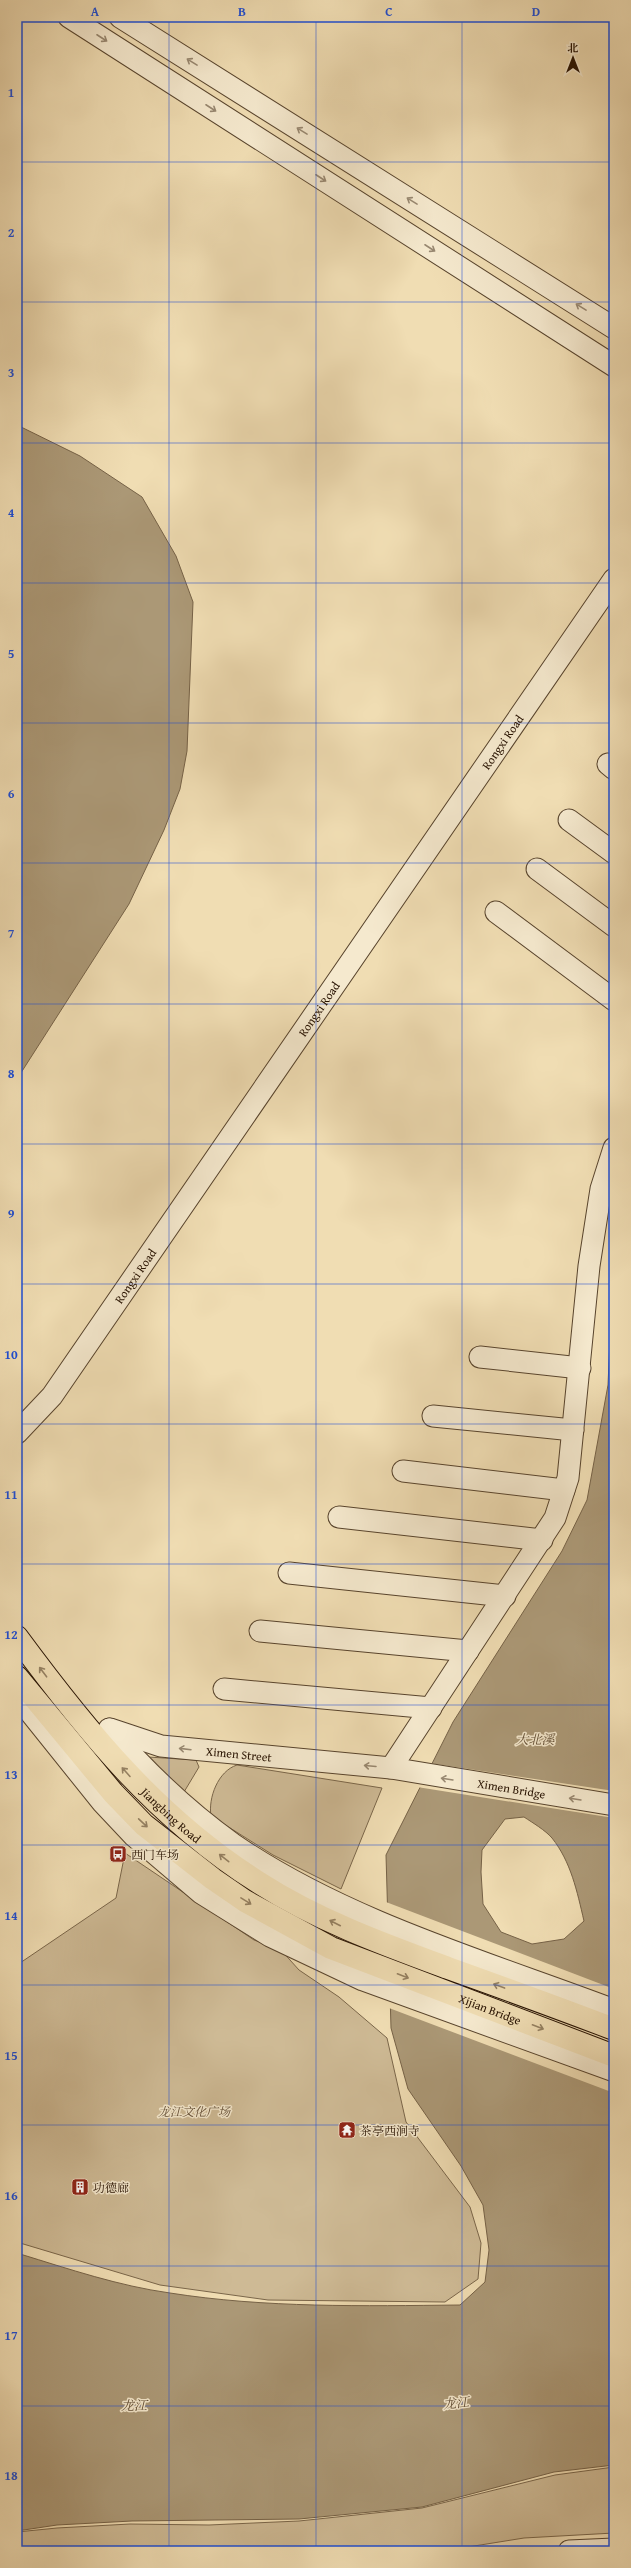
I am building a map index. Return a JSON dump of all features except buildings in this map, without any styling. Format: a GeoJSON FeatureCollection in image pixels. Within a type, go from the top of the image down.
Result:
{"type":"FeatureCollection","features":[{"type":"Feature","properties":{"kind":"main road","name":"Jiangbing Road"},"geometry":{"type":"LineString","coordinates":[[17,1638],[74,1714],[130,1777],[155,1801],[229,1862],[257,1882],[290,1900],[373,1930]]}},
{"type":"Feature","properties":{"kind":"main road","name":"Jiangbing Road"},"geometry":{"type":"LineString","coordinates":[[17,1677],[113,1793],[144,1825],[213,1879],[245,1901],[331,1948],[365,1971]]}},
{"type":"Feature","properties":{"kind":"main road","name":"Xijian Bridge"},"geometry":{"type":"LineString","coordinates":[[373,1930],[614,2029]]}},
{"type":"Feature","properties":{"kind":"main road","name":"Xijian Bridge"},"geometry":{"type":"LineString","coordinates":[[365,1971],[614,2056]]}},
{"type":"Feature","properties":{"kind":"street"},"geometry":{"type":"LineString","coordinates":[[69,17],[614,366]]}},
{"type":"Feature","properties":{"kind":"street"},"geometry":{"type":"LineString","coordinates":[[120,17],[614,328]]}},
{"type":"Feature","properties":{"kind":"street","name":"Rongxi Road"},"geometry":{"type":"LineString","coordinates":[[17,1433],[52,1396],[614,579]]}},
{"type":"Feature","properties":{"kind":"street"},"geometry":{"type":"LineString","coordinates":[[569,820],[614,853]]}},
{"type":"Feature","properties":{"kind":"street"},"geometry":{"type":"LineString","coordinates":[[537,869],[614,926]]}},
{"type":"Feature","properties":{"kind":"street"},"geometry":{"type":"LineString","coordinates":[[496,912],[614,1000]]}},
{"type":"Feature","properties":{"kind":"street"},"geometry":{"type":"LineString","coordinates":[[400,1770],[431,1708],[555,1518],[568,1478],[589,1266],[599,1205],[614,1148]]}},
{"type":"Feature","properties":{"kind":"street"},"geometry":{"type":"LineString","coordinates":[[480,1357],[580,1368]]}},
{"type":"Feature","properties":{"kind":"street"},"geometry":{"type":"LineString","coordinates":[[433,1416],[573,1430]]}},
{"type":"Feature","properties":{"kind":"street"},"geometry":{"type":"LineString","coordinates":[[402,1471],[564,1490]]}},
{"type":"Feature","properties":{"kind":"street"},"geometry":{"type":"LineString","coordinates":[[339,1518],[542,1540]]}},
{"type":"Feature","properties":{"kind":"street"},"geometry":{"type":"LineString","coordinates":[[289,1573],[505,1596]]}},
{"type":"Feature","properties":{"kind":"street"},"geometry":{"type":"LineString","coordinates":[[260,1631],[468,1651]]}},
{"type":"Feature","properties":{"kind":"street"},"geometry":{"type":"LineString","coordinates":[[224,1689],[431,1708]]}},
{"type":"Feature","properties":{"kind":"street"},"geometry":{"type":"LineString","coordinates":[[17,1696],[102,1802],[134,1836],[201,1893],[270,1936],[365,1971],[614,2071]]}},
{"type":"Feature","properties":{"kind":"street","name":"Ximen Street"},"geometry":{"type":"LineString","coordinates":[[74,1714],[109,1729],[162,1746],[400,1770]]}},
{"type":"Feature","properties":{"kind":"street"},"geometry":{"type":"LineString","coordinates":[[109,1729],[138,1762],[183,1805],[233,1844],[373,1930],[614,2010]]}},
{"type":"Feature","properties":{"kind":"street","name":"Ximen Bridge"},"geometry":{"type":"LineString","coordinates":[[400,1770],[614,1805]]}},
{"type":"Feature","properties":{"kind":"street"},"geometry":{"type":"LineString","coordinates":[[569,2551],[614,2549]]}},
{"type":"Feature","properties":{"kind":"green space"},"geometry":{"type":"Polygon","coordinates":[[[148,1757],[196,1760],[199,1767],[184,1792],[148,1757]]]}},
{"type":"Feature","properties":{"kind":"green space"},"geometry":{"type":"Polygon","coordinates":[[[237,1765],[382,1788],[341,1889],[273,1855],[211,1816],[211,1801],[216,1786],[224,1773],[237,1765]]]}},
{"type":"Feature","properties":{"kind":"green space","name":"龙江文化广场"},"geometry":{"type":"Polygon","coordinates":[[[125,1853],[254,1940],[281,1950],[299,1970],[339,1997],[387,2038],[406,2122],[470,2207],[481,2243],[478,2279],[445,2302],[268,2300],[160,2285],[20,2243],[17,2239],[17,1965],[116,1898],[125,1853]]]}},
{"type":"Feature","properties":{"kind":"green space"},"geometry":{"type":"Polygon","coordinates":[[[614,2467],[614,2533],[524,2538],[443,2551],[17,2551],[17,2532],[130,2524],[209,2525],[299,2521],[422,2508],[555,2475],[614,2467]]]}},
{"type":"Feature","properties":{"kind":"water"},"geometry":{"type":"Polygon","coordinates":[[[17,425],[80,456],[142,497],[176,556],[193,602],[187,751],[180,789],[164,830],[129,904],[17,1079],[17,425]]]}},
{"type":"Feature","properties":{"kind":"water","name":"龙江"},"geometry":{"type":"Polygon","coordinates":[[[614,1244],[614,2465],[554,2472],[422,2507],[299,2519],[132,2521],[57,2525],[17,2531],[17,2250],[20,2254],[94,2276],[151,2290],[206,2298],[278,2304],[388,2306],[460,2305],[485,2282],[489,2250],[483,2205],[461,2166],[408,2089],[391,2028],[386,1855],[453,1722],[562,1551],[587,1500],[608,1385],[614,1244]],[[524,1817],[505,1819],[482,1850],[481,1872],[483,1904],[501,1932],[532,1944],[564,1939],[584,1921],[576,1888],[569,1867],[559,1847],[542,1829],[524,1817]]]}},
{"type":"Feature","properties":{"kind":"pier"},"geometry":{"type":"Polygon","coordinates":[[[429,1763],[614,1791],[614,1818],[417,1787],[429,1763]]]}},
{"type":"Feature","properties":{"kind":"pier"},"geometry":{"type":"Polygon","coordinates":[[[386,1902],[614,1989],[614,2093],[389,2008],[386,1902]]]}},
{"type":"Feature","properties":{"kind":"place","name":"西门车场"},"geometry":{"type":"Point","coordinates":[118,1854]}},
{"type":"Feature","properties":{"kind":"place","name":"茶亭西涧寺"},"geometry":{"type":"Point","coordinates":[347,2130]}},
{"type":"Feature","properties":{"kind":"place","name":"功德廊"},"geometry":{"type":"Point","coordinates":[80,2187]}},
{"type":"Feature","properties":{"kind":"water label","name":"大北溪"},"geometry":{"type":"Point","coordinates":[535,1739]}}]}
